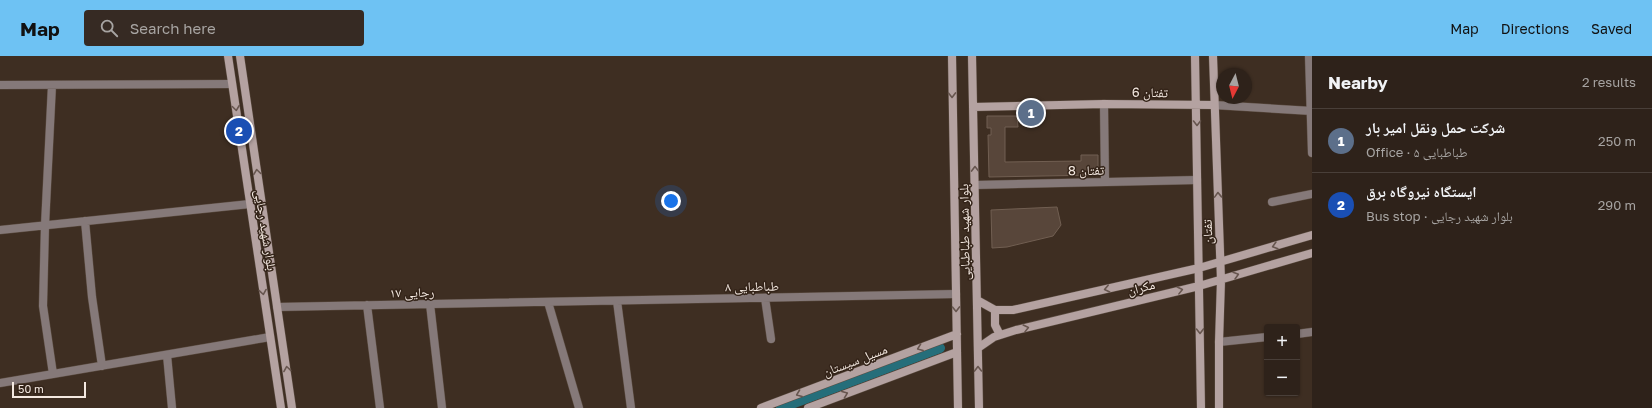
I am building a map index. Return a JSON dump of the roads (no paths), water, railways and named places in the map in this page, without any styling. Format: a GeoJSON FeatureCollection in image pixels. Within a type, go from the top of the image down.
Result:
{"type":"FeatureCollection","features":[{"type":"Feature","properties":{"kind":"street","name":"بلوار شهید رجایی"},"geometry":{"type":"LineString","coordinates":[[228,56],[281,408]]}},
{"type":"Feature","properties":{"kind":"street","name":"بلوار شهید رجایی"},"geometry":{"type":"LineString","coordinates":[[240,56],[292,408]]}},
{"type":"Feature","properties":{"kind":"street","name":"بلوار شهید طباطبایی"},"geometry":{"type":"LineString","coordinates":[[952,56],[958,408]]}},
{"type":"Feature","properties":{"kind":"street","name":"بلوار شهید طباطبایی"},"geometry":{"type":"LineString","coordinates":[[972,56],[979,408]]}},
{"type":"Feature","properties":{"kind":"street","name":"تفتان"},"geometry":{"type":"LineString","coordinates":[[1195,56],[1201,408]]}},
{"type":"Feature","properties":{"kind":"street","name":"تفتان"},"geometry":{"type":"LineString","coordinates":[[1213,56],[1221,280],[1219,408]]}},
{"type":"Feature","properties":{"kind":"street"},"geometry":{"type":"LineString","coordinates":[[1309,56],[1312,153]]}},
{"type":"Feature","properties":{"kind":"street"},"geometry":{"type":"LineString","coordinates":[[0,85],[232,84]]}},
{"type":"Feature","properties":{"kind":"street"},"geometry":{"type":"LineString","coordinates":[[52,85],[45,225],[43,306],[53,374]]}},
{"type":"Feature","properties":{"kind":"street"},"geometry":{"type":"LineString","coordinates":[[1104,104],[1105,182]]}},
{"type":"Feature","properties":{"kind":"street","name":"تفتان 6"},"geometry":{"type":"LineString","coordinates":[[974,107],[1104,104],[1214,105]]}},
{"type":"Feature","properties":{"kind":"street"},"geometry":{"type":"LineString","coordinates":[[1214,105],[1311,111]]}},
{"type":"Feature","properties":{"kind":"street","name":"تفتان 8"},"geometry":{"type":"LineString","coordinates":[[975,185],[1197,180]]}},
{"type":"Feature","properties":{"kind":"street"},"geometry":{"type":"LineString","coordinates":[[1272,202],[1312,194]]}},
{"type":"Feature","properties":{"kind":"street"},"geometry":{"type":"LineString","coordinates":[[0,230],[262,202]]}},
{"type":"Feature","properties":{"kind":"street"},"geometry":{"type":"LineString","coordinates":[[85,221],[92,297],[102,366]]}},
{"type":"Feature","properties":{"kind":"street","name":"مکران"},"geometry":{"type":"LineString","coordinates":[[995,310],[1013,310],[1199,268],[1312,235]]}},
{"type":"Feature","properties":{"kind":"street","name":"مکران"},"geometry":{"type":"LineString","coordinates":[[978,348],[994,337],[1000,335],[1199,286],[1312,253]]}},
{"type":"Feature","properties":{"kind":"street"},"geometry":{"type":"LineString","coordinates":[[1301,256],[1312,258]]}},
{"type":"Feature","properties":{"kind":"street","name":"طباطبایی ۸"},"geometry":{"type":"LineString","coordinates":[[548,302],[956,294]]}},
{"type":"Feature","properties":{"kind":"street"},"geometry":{"type":"LineString","coordinates":[[765,298],[772,338]]}},
{"type":"Feature","properties":{"kind":"street"},"geometry":{"type":"LineString","coordinates":[[977,300],[995,310],[994,325],[1000,335]]}},
{"type":"Feature","properties":{"kind":"street"},"geometry":{"type":"LineString","coordinates":[[617,301],[631,408]]}},
{"type":"Feature","properties":{"kind":"street"},"geometry":{"type":"LineString","coordinates":[[548,302],[579,408]]}},
{"type":"Feature","properties":{"kind":"street","name":"رجایی ۱۷"},"geometry":{"type":"LineString","coordinates":[[277,307],[548,302]]}},
{"type":"Feature","properties":{"kind":"street"},"geometry":{"type":"LineString","coordinates":[[430,304],[442,408]]}},
{"type":"Feature","properties":{"kind":"street"},"geometry":{"type":"LineString","coordinates":[[367,305],[380,408]]}},
{"type":"Feature","properties":{"kind":"street"},"geometry":{"type":"LineString","coordinates":[[1300,334],[1312,332]]}},
{"type":"Feature","properties":{"kind":"street","name":"مسیل سیستان"},"geometry":{"type":"LineString","coordinates":[[761,408],[957,334]]}},
{"type":"Feature","properties":{"kind":"street"},"geometry":{"type":"LineString","coordinates":[[0,383],[270,337]]}},
{"type":"Feature","properties":{"kind":"street"},"geometry":{"type":"LineString","coordinates":[[1219,342],[1264,337]]}},
{"type":"Feature","properties":{"kind":"street"},"geometry":{"type":"LineString","coordinates":[[808,408],[957,352]]}},
{"type":"Feature","properties":{"kind":"street"},"geometry":{"type":"LineString","coordinates":[[167,355],[172,408]]}},
{"type":"Feature","properties":{"kind":"waterway"},"geometry":{"type":"LineString","coordinates":[[781,408],[940,348]]}},
{"type":"Feature","properties":{"kind":"place","name":"شرکت حمل ونقل امیر بار"},"geometry":{"type":"Point","coordinates":[1031,113]}},
{"type":"Feature","properties":{"kind":"place","name":"ایستگاه نیروگاه برق"},"geometry":{"type":"Point","coordinates":[239,131]}}]}
